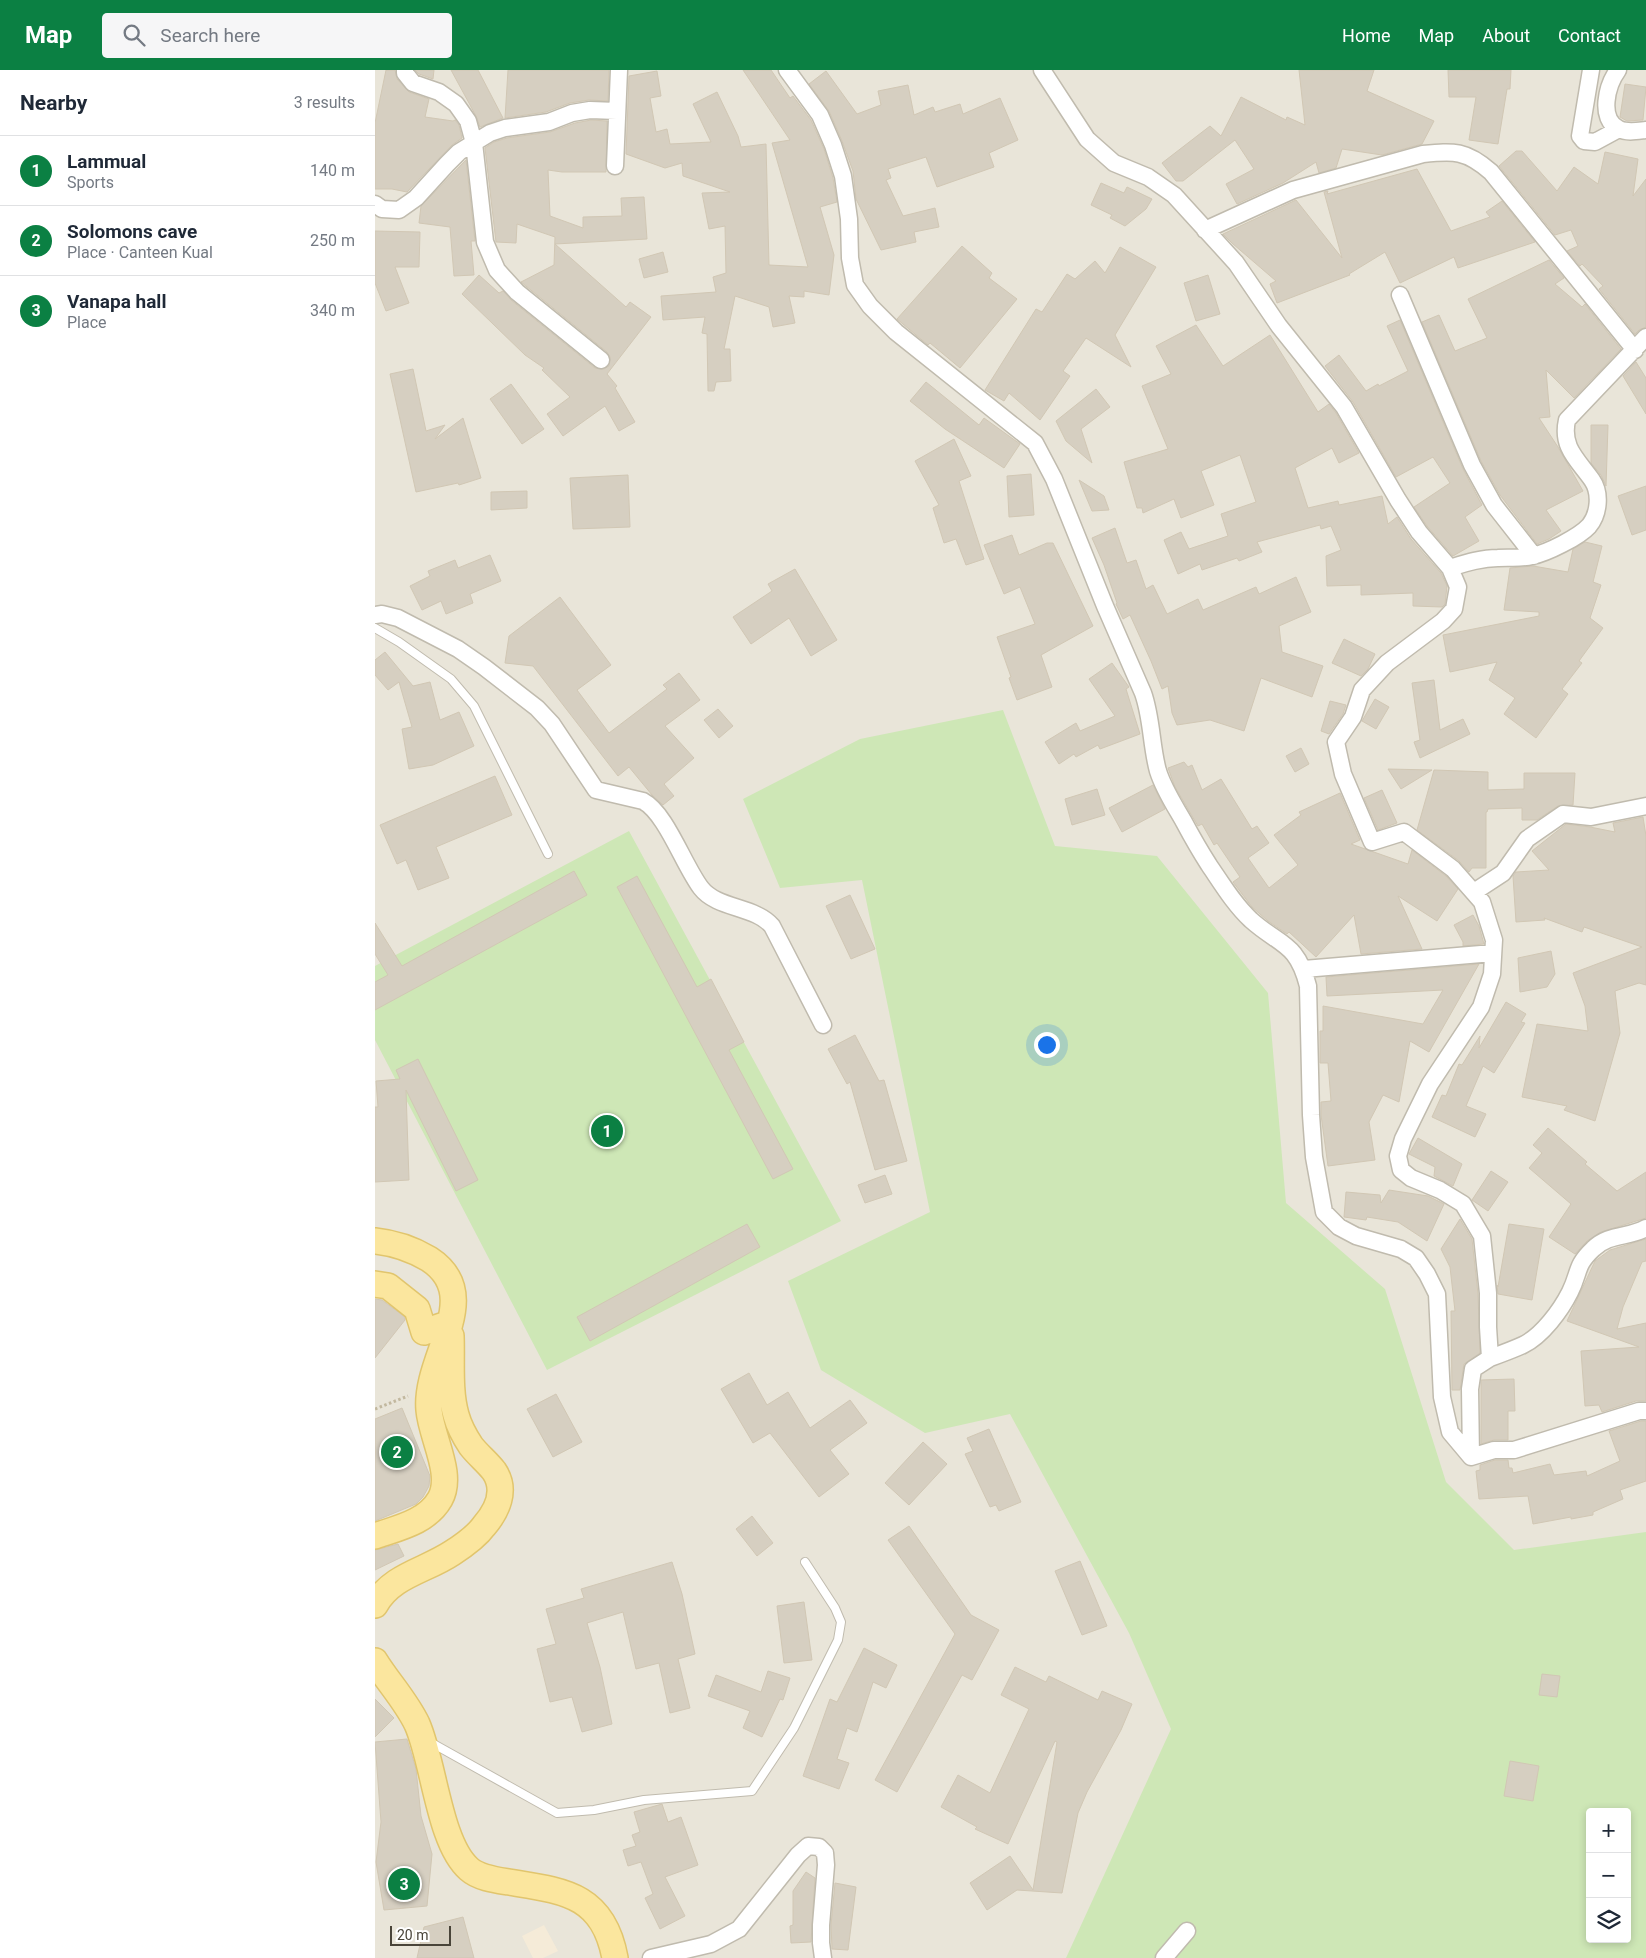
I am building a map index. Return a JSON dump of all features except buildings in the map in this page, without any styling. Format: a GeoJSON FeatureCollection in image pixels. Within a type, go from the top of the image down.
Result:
{"type":"FeatureCollection","features":[{"type":"Feature","properties":{"kind":"main road"},"geometry":{"type":"LineString","coordinates":[[375,1241],[389,1242],[419,1253],[439,1266],[448,1277],[453,1288],[455,1300],[450,1323],[429,1388],[429,1410],[444,1472],[444,1485],[440,1498],[429,1512],[414,1522],[375,1536]]}},
{"type":"Feature","properties":{"kind":"main road"},"geometry":{"type":"LineString","coordinates":[[375,1284],[389,1286],[417,1309],[424,1332],[450,1323]]}},
{"type":"Feature","properties":{"kind":"main road"},"geometry":{"type":"LineString","coordinates":[[375,1605],[390,1586],[403,1577],[452,1554],[468,1542],[483,1528],[494,1513],[499,1500],[500,1485],[495,1472],[470,1445],[456,1414],[450,1323]]}},
{"type":"Feature","properties":{"kind":"main road"},"geometry":{"type":"LineString","coordinates":[[375,1661],[409,1709],[421,1738],[440,1807],[455,1850],[462,1862],[472,1871],[484,1876],[551,1889],[583,1901],[601,1918],[608,1932],[615,1958]]}},
{"type":"Feature","properties":{"kind":"street"},"geometry":{"type":"LineString","coordinates":[[405,70],[405,73],[413,83],[439,92],[456,104],[468,121],[474,143],[485,242],[497,270],[517,292],[601,360]]}},
{"type":"Feature","properties":{"kind":"street"},"geometry":{"type":"LineString","coordinates":[[615,166],[619,70]]}},
{"type":"Feature","properties":{"kind":"street"},"geometry":{"type":"LineString","coordinates":[[787,70],[820,115],[833,145],[843,176],[849,219],[850,258],[855,285],[870,306],[896,332],[1035,443],[1054,479],[1105,606],[1143,693],[1147,705],[1155,758],[1166,792],[1229,896],[1250,919],[1284,943],[1297,956],[1304,969],[1308,986],[1311,1115],[1314,1156],[1324,1212],[1339,1227],[1356,1236],[1401,1249],[1416,1258],[1427,1274],[1437,1294],[1442,1398],[1450,1432],[1471,1457]]}},
{"type":"Feature","properties":{"kind":"street"},"geometry":{"type":"LineString","coordinates":[[1042,70],[1087,139],[1114,163],[1148,177],[1174,195],[1236,263],[1279,326],[1344,407],[1398,500],[1419,532],[1450,568],[1458,587],[1454,609],[1443,621],[1387,663],[1362,690],[1353,717],[1336,742],[1343,774],[1372,842],[1404,832],[1453,869],[1482,902],[1494,940],[1492,974],[1481,1007],[1430,1084],[1403,1139],[1398,1156],[1401,1170],[1411,1178],[1439,1190],[1463,1204],[1482,1236],[1488,1293],[1490,1358]]}},
{"type":"Feature","properties":{"kind":"street"},"geometry":{"type":"LineString","coordinates":[[1591,70],[1580,136],[1584,141],[1595,142],[1619,130]]}},
{"type":"Feature","properties":{"kind":"street"},"geometry":{"type":"LineString","coordinates":[[1618,70],[1609,84],[1606,94],[1606,106],[1613,124],[1619,130],[1629,132],[1646,130]]}},
{"type":"Feature","properties":{"kind":"street"},"geometry":{"type":"LineString","coordinates":[[375,204],[382,208],[399,210],[416,198],[447,164],[490,133],[505,128],[549,122],[571,113],[590,110],[617,111]]}},
{"type":"Feature","properties":{"kind":"street"},"geometry":{"type":"LineString","coordinates":[[1205,230],[1293,190],[1423,154],[1464,153],[1481,163],[1491,172],[1635,350]]}},
{"type":"Feature","properties":{"kind":"street"},"geometry":{"type":"LineString","coordinates":[[1399,295],[1472,465],[1494,504],[1534,556]]}},
{"type":"Feature","properties":{"kind":"street"},"geometry":{"type":"LineString","coordinates":[[1450,568],[1472,561],[1534,556],[1569,540],[1589,526],[1595,515],[1598,501],[1594,483],[1566,443],[1564,432],[1567,420],[1646,337]]}},
{"type":"Feature","properties":{"kind":"street"},"geometry":{"type":"LineString","coordinates":[[375,615],[390,615],[398,618],[470,656],[544,714],[596,790],[649,804],[659,815],[701,888],[717,899],[763,918],[772,926],[823,1026]]}},
{"type":"Feature","properties":{"kind":"street"},"geometry":{"type":"LineString","coordinates":[[1474,892],[1503,874],[1527,839],[1563,814],[1591,817],[1646,806]]}},
{"type":"Feature","properties":{"kind":"street"},"geometry":{"type":"LineString","coordinates":[[1304,969],[1493,952]]}},
{"type":"Feature","properties":{"kind":"street"},"geometry":{"type":"LineString","coordinates":[[1471,1457],[1470,1389],[1473,1369],[1490,1358],[1524,1345],[1552,1321],[1571,1291],[1579,1264],[1595,1247],[1613,1236],[1641,1231],[1646,1228]]}},
{"type":"Feature","properties":{"kind":"street"},"geometry":{"type":"LineString","coordinates":[[1471,1457],[1494,1450],[1514,1450],[1646,1411]]}},
{"type":"Feature","properties":{"kind":"street"},"geometry":{"type":"LineString","coordinates":[[651,1958],[711,1944],[739,1929],[798,1855],[809,1846],[819,1847],[825,1853],[826,1865],[821,1925],[823,1958]]}},
{"type":"Feature","properties":{"kind":"street"},"geometry":{"type":"LineString","coordinates":[[1164,1958],[1187,1931]]}},
{"type":"Feature","properties":{"kind":"lane"},"geometry":{"type":"LineString","coordinates":[[375,628],[399,642],[451,679],[475,706],[548,854]]}},
{"type":"Feature","properties":{"kind":"lane"},"geometry":{"type":"LineString","coordinates":[[421,1738],[557,1813],[593,1810],[644,1800],[752,1791],[794,1728],[838,1640],[841,1622],[835,1608],[805,1562]]}},
{"type":"Feature","properties":{"kind":"path"},"geometry":{"type":"LineString","coordinates":[[375,1409],[429,1388]]}},
{"type":"Feature","properties":{"kind":"shaded area"},"geometry":{"type":"Polygon","coordinates":[[[375,70],[1646,70],[1646,1958],[375,1958],[375,70]]]}},
{"type":"Feature","properties":{"kind":"shaded area"},"geometry":{"type":"Polygon","coordinates":[[[544,1925],[558,1951],[543,1958],[533,1958],[522,1936],[544,1925]]]}},
{"type":"Feature","properties":{"kind":"green space"},"geometry":{"type":"Polygon","coordinates":[[[1003,710],[1055,846],[1157,856],[1268,993],[1286,1203],[1385,1289],[1446,1482],[1514,1550],[1646,1532],[1646,1958],[1066,1958],[1171,1729],[1129,1633],[1010,1414],[925,1433],[821,1370],[788,1281],[930,1212],[862,880],[780,888],[743,799],[860,739],[1003,710]]]}},
{"type":"Feature","properties":{"kind":"green space"},"geometry":{"type":"Polygon","coordinates":[[[629,831],[841,1221],[547,1370],[375,1040],[375,966],[629,831]]]}},
{"type":"Feature","properties":{"kind":"place","name":"Lammual"},"geometry":{"type":"Point","coordinates":[607,1131]}},
{"type":"Feature","properties":{"kind":"place","name":"Solomons cave"},"geometry":{"type":"Point","coordinates":[397,1452]}},
{"type":"Feature","properties":{"kind":"place","name":"Vanapa hall"},"geometry":{"type":"Point","coordinates":[404,1884]}}]}
